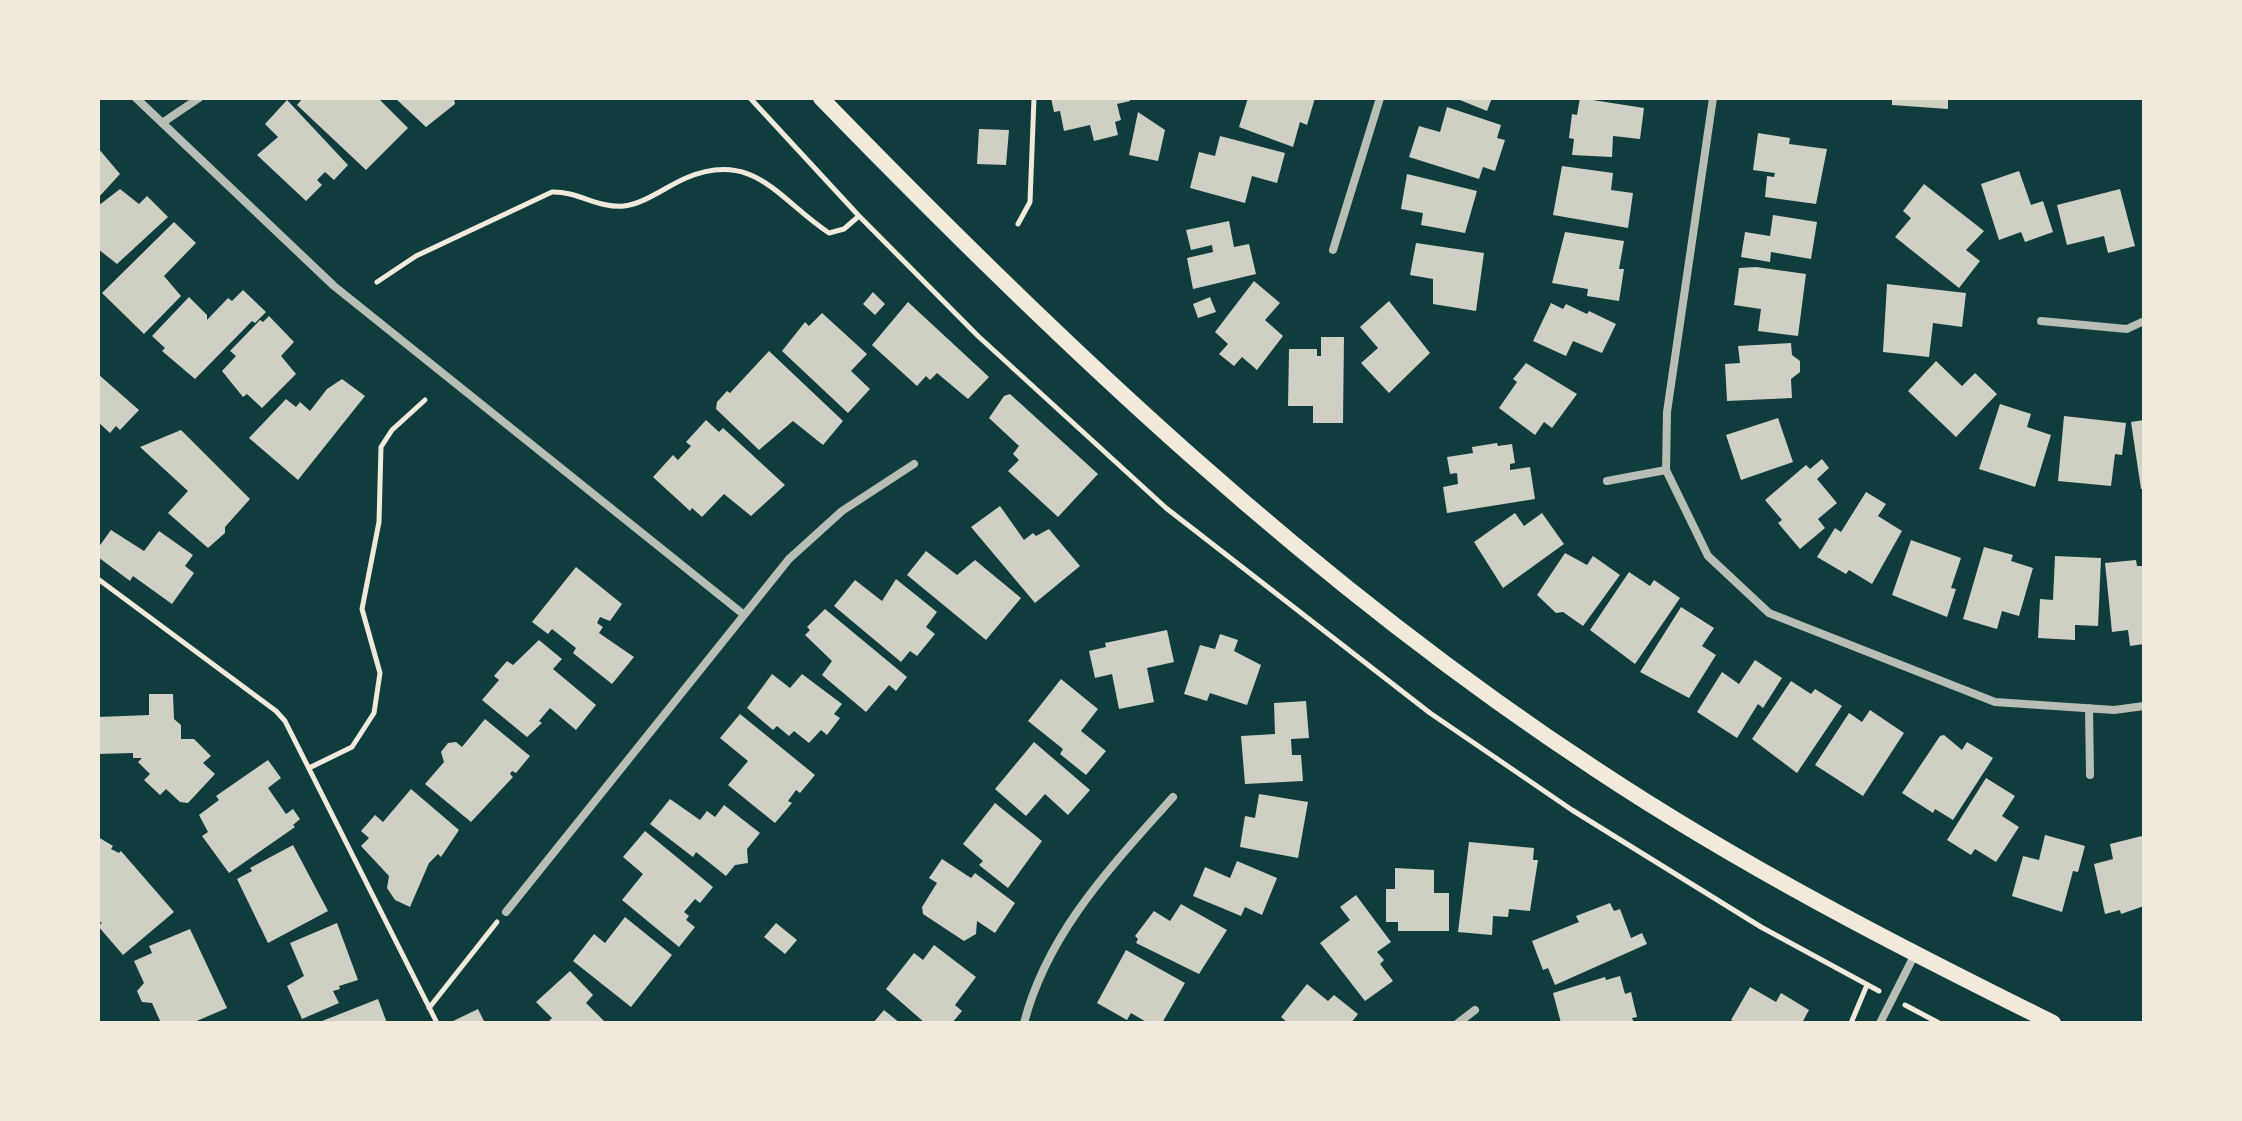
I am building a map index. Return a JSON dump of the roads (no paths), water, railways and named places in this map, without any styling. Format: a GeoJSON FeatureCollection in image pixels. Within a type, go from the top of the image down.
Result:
{"type":"FeatureCollection","features":[{"type":"Feature","properties":{"kind":"main road"},"geometry":{"type":"LineString","coordinates":[[821,98],[920,200],[1187,454],[1305,556],[1525,721],[1599,771],[1855,925],[2053,1023]]}},
{"type":"Feature","properties":{"kind":"street"},"geometry":{"type":"LineString","coordinates":[[136,98],[334,286],[743,614]]}},
{"type":"Feature","properties":{"kind":"street"},"geometry":{"type":"LineString","coordinates":[[162,123],[199,98]]}},
{"type":"Feature","properties":{"kind":"street"},"geometry":{"type":"LineString","coordinates":[[1333,250],[1380,98]]}},
{"type":"Feature","properties":{"kind":"street"},"geometry":{"type":"LineString","coordinates":[[1713,98],[1667,412],[1666,470],[1708,556],[1769,613],[1995,702],[2089,708],[2144,706]]}},
{"type":"Feature","properties":{"kind":"street"},"geometry":{"type":"LineString","coordinates":[[2041,321],[2127,329],[2144,321]]}},
{"type":"Feature","properties":{"kind":"street"},"geometry":{"type":"LineString","coordinates":[[506,912],[789,559],[842,511],[914,464]]}},
{"type":"Feature","properties":{"kind":"street"},"geometry":{"type":"LineString","coordinates":[[1607,481],[1666,470]]}},
{"type":"Feature","properties":{"kind":"street"},"geometry":{"type":"LineString","coordinates":[[2089,708],[2090,775]]}},
{"type":"Feature","properties":{"kind":"street"},"geometry":{"type":"LineString","coordinates":[[1024,1023],[1061,933],[1083,901],[1173,797]]}},
{"type":"Feature","properties":{"kind":"street"},"geometry":{"type":"LineString","coordinates":[[1880,1023],[1915,954]]}},
{"type":"Feature","properties":{"kind":"street"},"geometry":{"type":"LineString","coordinates":[[1458,1023],[1475,1010]]}}]}
